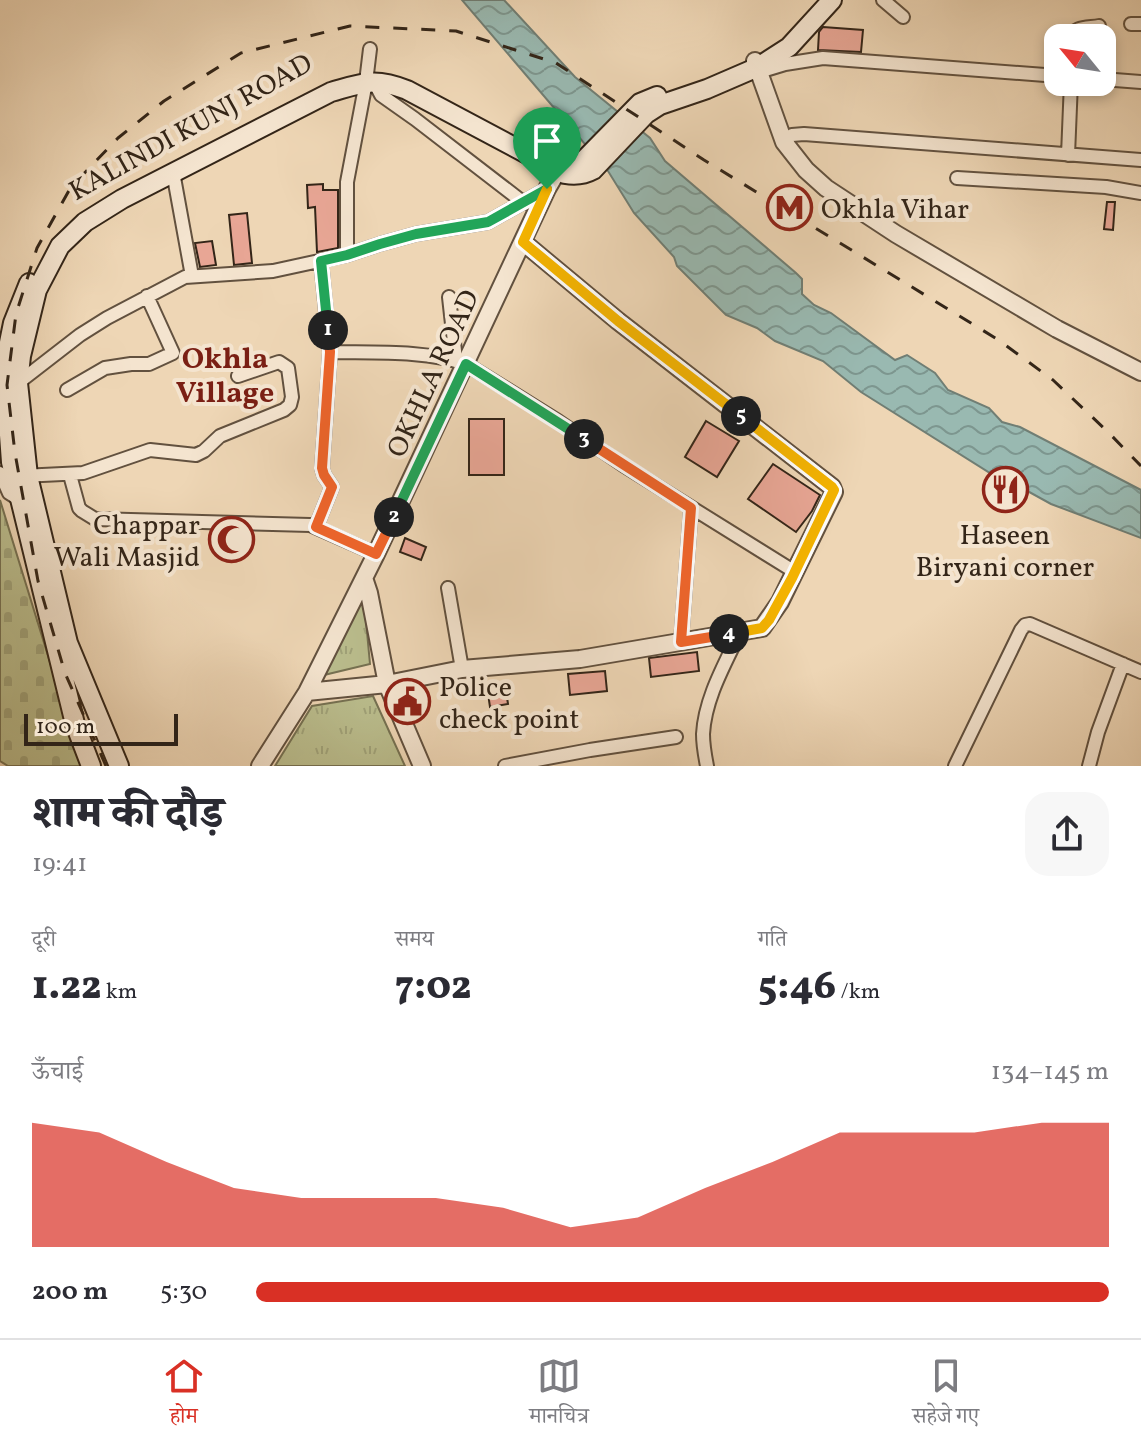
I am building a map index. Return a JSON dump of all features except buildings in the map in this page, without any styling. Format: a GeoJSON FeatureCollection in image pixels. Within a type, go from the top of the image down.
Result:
{"type":"FeatureCollection","features":[{"type":"Feature","properties":{"kind":"main road"},"geometry":{"type":"LineString","coordinates":[[757,67],[821,0]]}},
{"type":"Feature","properties":{"kind":"main road"},"geometry":{"type":"LineString","coordinates":[[369,78],[407,90],[558,170],[572,175],[586,173],[589,164],[633,118],[704,85],[757,67],[789,47],[832,0]]}},
{"type":"Feature","properties":{"kind":"main road","name":"KALINDI KUNJ ROAD"},"geometry":{"type":"LineString","coordinates":[[91,766],[75,724],[11,462],[3,410],[3,353],[29,283],[52,245],[78,216],[131,183],[326,82],[351,73],[369,78]]}},
{"type":"Feature","properties":{"kind":"main road"},"geometry":{"type":"LineString","coordinates":[[369,78],[398,78],[564,164],[589,164]]}},
{"type":"Feature","properties":{"kind":"main road","name":"KALINDI KUNJ ROAD"},"geometry":{"type":"LineString","coordinates":[[119,766],[68,643],[14,475],[21,356],[37,290],[60,246],[85,222],[173,172],[331,92],[369,78]]}},
{"type":"Feature","properties":{"kind":"street"},"geometry":{"type":"LineString","coordinates":[[883,0],[903,17]]}},
{"type":"Feature","properties":{"kind":"street"},"geometry":{"type":"LineString","coordinates":[[347,255],[347,182],[369,78],[370,49]]}},
{"type":"Feature","properties":{"kind":"street"},"geometry":{"type":"LineString","coordinates":[[1044,75],[823,58],[757,67],[784,142],[806,170],[826,188],[896,234],[1057,329],[1141,372]]}},
{"type":"Feature","properties":{"kind":"street"},"geometry":{"type":"LineString","coordinates":[[369,78],[381,95],[524,203]]}},
{"type":"Feature","properties":{"kind":"street"},"geometry":{"type":"LineString","coordinates":[[1116,80],[1141,82]]}},
{"type":"Feature","properties":{"kind":"street"},"geometry":{"type":"LineString","coordinates":[[1068,155],[1070,96]]}},
{"type":"Feature","properties":{"kind":"street"},"geometry":{"type":"LineString","coordinates":[[784,142],[792,135],[804,134],[1141,160]]}},
{"type":"Feature","properties":{"kind":"street","name":"OKHLA ROAD"},"geometry":{"type":"LineString","coordinates":[[260,766],[307,692],[376,554],[461,362],[558,170]]}},
{"type":"Feature","properties":{"kind":"street"},"geometry":{"type":"LineString","coordinates":[[173,172],[192,276]]}},
{"type":"Feature","properties":{"kind":"street"},"geometry":{"type":"LineString","coordinates":[[957,178],[1106,187],[1141,193]]}},
{"type":"Feature","properties":{"kind":"street"},"geometry":{"type":"LineString","coordinates":[[18,383],[80,335],[178,280],[192,276],[273,271],[347,255],[416,234],[488,222],[547,189]]}},
{"type":"Feature","properties":{"kind":"street"},"geometry":{"type":"LineString","coordinates":[[307,692],[387,684],[462,669],[580,659],[758,629],[765,625],[780,602],[834,492],[833,488],[618,321],[523,242]]}},
{"type":"Feature","properties":{"kind":"street"},"geometry":{"type":"LineString","coordinates":[[316,527],[332,487],[322,468],[330,352],[321,261]]}},
{"type":"Feature","properties":{"kind":"street"},"geometry":{"type":"LineString","coordinates":[[67,390],[105,368],[149,364],[173,353],[147,296]]}},
{"type":"Feature","properties":{"kind":"street"},"geometry":{"type":"LineString","coordinates":[[449,297],[461,362]]}},
{"type":"Feature","properties":{"kind":"street"},"geometry":{"type":"LineString","coordinates":[[330,352],[404,354],[461,362],[795,572]]}},
{"type":"Feature","properties":{"kind":"street"},"geometry":{"type":"LineString","coordinates":[[14,475],[83,473],[150,450],[191,456],[200,454],[220,436],[284,410],[291,403],[288,368],[282,363],[238,376]]}},
{"type":"Feature","properties":{"kind":"street"},"geometry":{"type":"LineString","coordinates":[[70,475],[79,508],[95,519],[298,524],[316,527],[376,554]]}},
{"type":"Feature","properties":{"kind":"street"},"geometry":{"type":"LineString","coordinates":[[681,642],[691,508]]}},
{"type":"Feature","properties":{"kind":"street"},"geometry":{"type":"LineString","coordinates":[[364,578],[387,684],[422,766]]}},
{"type":"Feature","properties":{"kind":"street"},"geometry":{"type":"LineString","coordinates":[[448,588],[462,669]]}},
{"type":"Feature","properties":{"kind":"street"},"geometry":{"type":"LineString","coordinates":[[955,766],[1025,625],[1030,624],[1141,672]]}},
{"type":"Feature","properties":{"kind":"street"},"geometry":{"type":"LineString","coordinates":[[707,766],[703,737],[708,709],[717,680],[740,632]]}},
{"type":"Feature","properties":{"kind":"street"},"geometry":{"type":"LineString","coordinates":[[1089,766],[1123,664]]}},
{"type":"Feature","properties":{"kind":"street"},"geometry":{"type":"LineString","coordinates":[[505,766],[676,737]]}},
{"type":"Feature","properties":{"kind":"green space"},"geometry":{"type":"Polygon","coordinates":[[[0,500],[82,766],[8,766],[0,761],[0,500]]]}},
{"type":"Feature","properties":{"kind":"green space"},"geometry":{"type":"Polygon","coordinates":[[[364,600],[370,664],[324,675],[353,601],[364,600]]]}},
{"type":"Feature","properties":{"kind":"green space"},"geometry":{"type":"Polygon","coordinates":[[[373,696],[405,766],[275,766],[312,706],[373,696]]]}},
{"type":"Feature","properties":{"kind":"water"},"geometry":{"type":"Polygon","coordinates":[[[462,0],[504,0],[575,77],[650,138],[665,161],[796,273],[802,279],[802,294],[814,305],[831,313],[895,360],[907,355],[935,373],[948,390],[989,408],[1002,422],[1020,427],[1141,490],[1141,538],[1051,504],[990,473],[861,392],[823,361],[775,341],[757,328],[726,315],[677,266],[674,257],[634,213],[608,171],[462,0]]]}},
{"type":"Feature","properties":{"kind":"railway"},"geometry":{"type":"LineString","coordinates":[[106,766],[65,673],[38,581],[15,453],[7,385],[16,314],[37,248],[71,187],[118,138],[164,101],[241,53],[350,26],[456,31],[556,63],[704,160],[997,339],[1053,380],[1141,466]]}},
{"type":"Feature","properties":{"kind":"place","name":"Okhla Vihar"},"geometry":{"type":"Point","coordinates":[790,208]}},
{"type":"Feature","properties":{"kind":"place","name":"Haseen Biryani corner"},"geometry":{"type":"Point","coordinates":[1005,489]}},
{"type":"Feature","properties":{"kind":"place","name":"Chappar Wali Masjid"},"geometry":{"type":"Point","coordinates":[231,540]}},
{"type":"Feature","properties":{"kind":"place","name":"Police check point"},"geometry":{"type":"Point","coordinates":[408,702]}},
{"type":"Feature","properties":{"kind":"district","name":"Okhla Village"},"geometry":{"type":"Point","coordinates":[225,375]}},
{"type":"Feature","properties":{"kind":"route"},"geometry":{"type":"LineString","coordinates":[[547,189],[523,242],[618,321],[834,489],[780,602],[762,628],[681,642],[691,508],[466,364],[376,554],[316,527],[332,487],[322,468],[330,352],[321,261],[416,234],[488,222],[547,189]]}}]}
